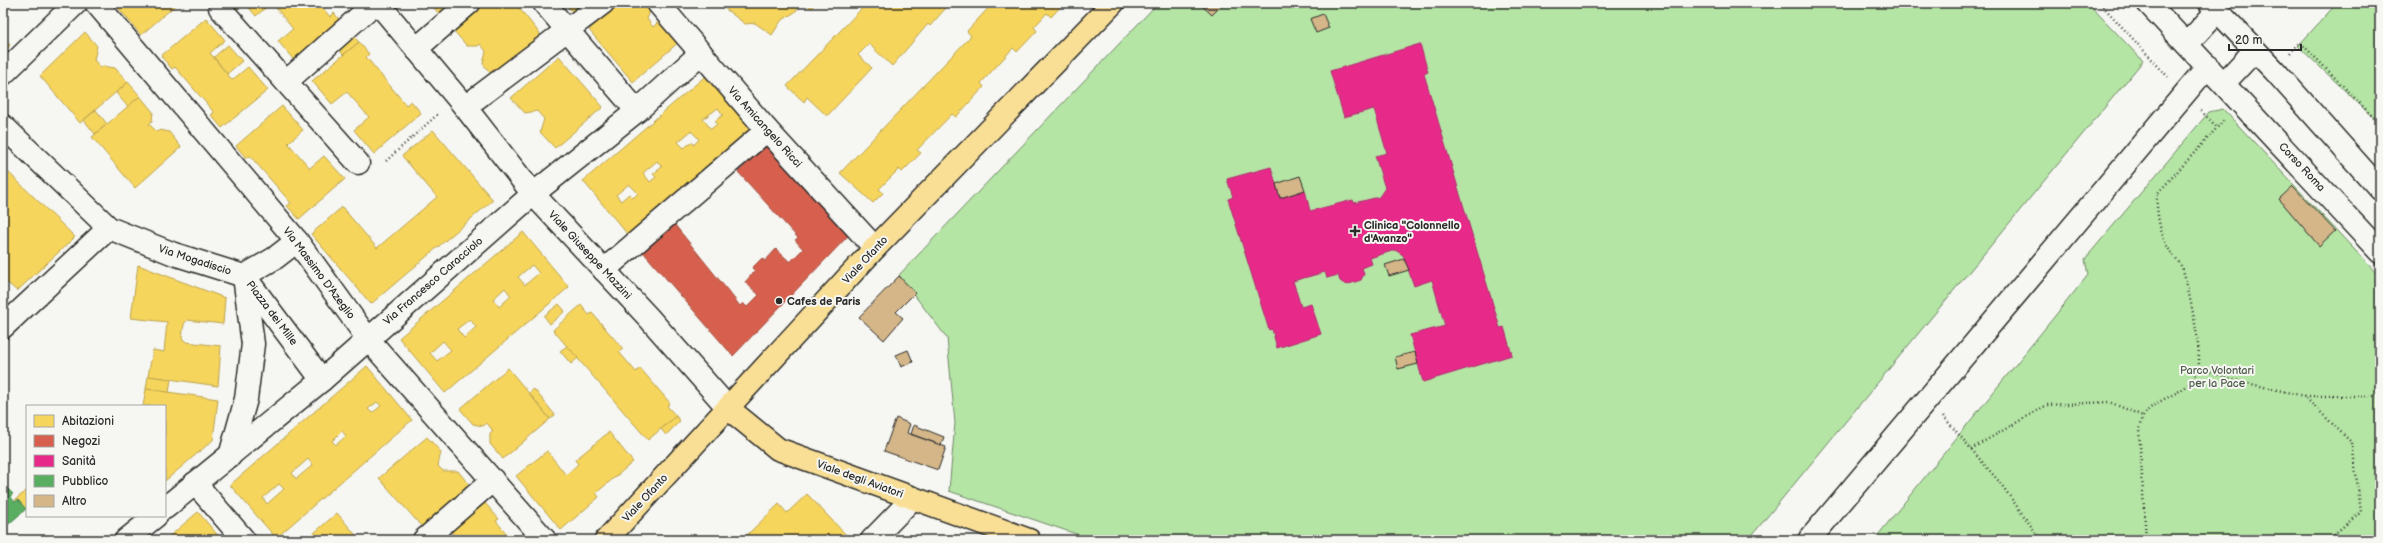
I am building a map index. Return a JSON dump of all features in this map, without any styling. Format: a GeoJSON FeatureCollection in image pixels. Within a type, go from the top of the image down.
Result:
{"type":"FeatureCollection","features":[{"type":"Feature","properties":{"kind":"main road","name":"Viale Ofanto"},"geometry":{"type":"LineString","coordinates":[[606,540],[729,409],[875,248],[1113,3]]}},
{"type":"Feature","properties":{"kind":"main road","name":"Viale degli Aviatori"},"geometry":{"type":"LineString","coordinates":[[729,409],[778,449],[913,498],[1001,535],[1029,540]]}},
{"type":"Feature","properties":{"kind":"street"},"geometry":{"type":"LineString","coordinates":[[3,74],[76,3]]}},
{"type":"Feature","properties":{"kind":"street","name":"Via Massimo D'Azeglio"},"geometry":{"type":"LineString","coordinates":[[96,3],[297,240],[368,338],[545,540]]}},
{"type":"Feature","properties":{"kind":"street"},"geometry":{"type":"LineString","coordinates":[[286,82],[375,3]]}},
{"type":"Feature","properties":{"kind":"street","name":"Viale Giuseppe Mazzini"},"geometry":{"type":"LineString","coordinates":[[378,3],[460,102],[533,194],[604,270],[729,409]]}},
{"type":"Feature","properties":{"kind":"street"},"geometry":{"type":"LineString","coordinates":[[416,49],[469,3]]}},
{"type":"Feature","properties":{"kind":"street"},"geometry":{"type":"LineString","coordinates":[[544,3],[637,111]]}},
{"type":"Feature","properties":{"kind":"street"},"geometry":{"type":"LineString","coordinates":[[460,102],[568,30],[603,3]]}},
{"type":"Feature","properties":{"kind":"street","name":"Via Amicangelo Ricci"},"geometry":{"type":"LineString","coordinates":[[658,3],[767,130],[875,248]]}},
{"type":"Feature","properties":{"kind":"street","name":"Corso Roma"},"geometry":{"type":"LineString","coordinates":[[2148,3],[2380,252]]}},
{"type":"Feature","properties":{"kind":"street"},"geometry":{"type":"LineString","coordinates":[[2187,44],[2213,7],[2255,50],[2380,189]]}},
{"type":"Feature","properties":{"kind":"street"},"geometry":{"type":"LineString","coordinates":[[220,8],[358,163]]}},
{"type":"Feature","properties":{"kind":"street"},"geometry":{"type":"LineString","coordinates":[[2224,83],[2255,50]]}},
{"type":"Feature","properties":{"kind":"street","name":"Via Francesco Caracciolo"},"geometry":{"type":"LineString","coordinates":[[166,507],[322,380],[533,194],[637,111],[701,53]]}},
{"type":"Feature","properties":{"kind":"street"},"geometry":{"type":"LineString","coordinates":[[1809,540],[2208,66]]}},
{"type":"Feature","properties":{"kind":"street","name":"Via Mogadiscio"},"geometry":{"type":"LineString","coordinates":[[3,126],[109,228],[174,254],[244,276],[275,258],[297,240]]}},
{"type":"Feature","properties":{"kind":"street"},"geometry":{"type":"LineString","coordinates":[[604,270],[767,130]]}},
{"type":"Feature","properties":{"kind":"street"},"geometry":{"type":"LineString","coordinates":[[3,327],[109,228]]}},
{"type":"Feature","properties":{"kind":"street","name":"Piazza dei Mille"},"geometry":{"type":"LineString","coordinates":[[244,276],[322,380]]}},
{"type":"Feature","properties":{"kind":"street","name":"Piazza dei Mille"},"geometry":{"type":"LineString","coordinates":[[230,456],[246,399],[253,344],[244,276]]}},
{"type":"Feature","properties":{"kind":"street"},"geometry":{"type":"LineString","coordinates":[[424,540],[493,480]]}},
{"type":"Feature","properties":{"kind":"street"},"geometry":{"type":"LineString","coordinates":[[196,483],[244,540]]}},
{"type":"Feature","properties":{"kind":"street"},"geometry":{"type":"LineString","coordinates":[[872,540],[913,498]]}},
{"type":"Feature","properties":{"kind":"street"},"geometry":{"type":"LineString","coordinates":[[126,540],[155,517]]}},
{"type":"Feature","properties":{"kind":"path"},"geometry":{"type":"LineString","coordinates":[[2100,3],[2184,94],[2217,127],[2157,194],[2157,203],[2165,242],[2179,261],[2183,270],[2199,353],[2199,368],[2195,377],[2185,387],[2153,405],[2143,416],[2139,429],[2146,540]]}},
{"type":"Feature","properties":{"kind":"path"},"geometry":{"type":"LineString","coordinates":[[386,161],[460,102]]}},
{"type":"Feature","properties":{"kind":"path"},"geometry":{"type":"LineString","coordinates":[[2199,368],[2238,381],[2304,396],[2380,396]]}},
{"type":"Feature","properties":{"kind":"path"},"geometry":{"type":"LineString","coordinates":[[2304,396],[2352,443],[2362,512],[2327,540]]}},
{"type":"Feature","properties":{"kind":"path"},"geometry":{"type":"LineString","coordinates":[[1929,399],[2001,484],[2041,540]]}},
{"type":"Feature","properties":{"kind":"path"},"geometry":{"type":"LineString","coordinates":[[1971,449],[2047,405],[2109,402],[2143,416]]}},
{"type":"Feature","properties":{"kind":"green space"},"geometry":{"type":"Polygon","coordinates":[[[1158,3],[2088,3],[2143,61],[1748,540],[1094,540],[949,491],[955,423],[947,338],[899,275],[1158,3]]]}},
{"type":"Feature","properties":{"kind":"green space"},"geometry":{"type":"Polygon","coordinates":[[[2337,3],[2380,3],[2380,124],[2298,46],[2337,3]]]}},
{"type":"Feature","properties":{"kind":"green space","name":"Parco Volontari per la Pace"},"geometry":{"type":"Polygon","coordinates":[[[2223,109],[2380,277],[2380,540],[1874,540],[2088,275],[2085,259],[2209,112],[2223,109]]]}},
{"type":"Feature","properties":{"kind":"building: Abitazioni"},"geometry":{"type":"Polygon","coordinates":[[[114,3],[178,3],[141,35],[114,3]]]}},
{"type":"Feature","properties":{"kind":"building: Abitazioni"},"geometry":{"type":"Polygon","coordinates":[[[222,3],[239,3],[241,5],[230,15],[222,3]]]}},
{"type":"Feature","properties":{"kind":"building: Abitazioni"},"geometry":{"type":"Polygon","coordinates":[[[245,3],[271,3],[256,16],[245,3]]]}},
{"type":"Feature","properties":{"kind":"building: Abitazioni"},"geometry":{"type":"Polygon","coordinates":[[[272,3],[319,3],[330,17],[334,13],[344,26],[297,64],[278,41],[293,29],[272,3]]]}},
{"type":"Feature","properties":{"kind":"building: Abitazioni"},"geometry":{"type":"Polygon","coordinates":[[[430,3],[453,3],[440,15],[430,3]]]}},
{"type":"Feature","properties":{"kind":"building: Abitazioni"},"geometry":{"type":"Polygon","coordinates":[[[485,3],[515,3],[545,40],[497,81],[483,64],[486,51],[480,44],[478,46],[467,46],[453,30],[485,3]]]}},
{"type":"Feature","properties":{"kind":"building: Abitazioni"},"geometry":{"type":"Polygon","coordinates":[[[565,3],[588,3],[575,15],[565,3]]]}},
{"type":"Feature","properties":{"kind":"building: Abitazioni"},"geometry":{"type":"Polygon","coordinates":[[[619,3],[649,3],[652,6],[647,19],[653,27],[657,23],[667,25],[680,41],[633,82],[589,30],[619,3]]]}},
{"type":"Feature","properties":{"kind":"building: Abitazioni"},"geometry":{"type":"Polygon","coordinates":[[[726,3],[802,3],[795,12],[781,21],[772,35],[755,23],[745,24],[723,7],[726,3]]]}},
{"type":"Feature","properties":{"kind":"building: Abitazioni"},"geometry":{"type":"Polygon","coordinates":[[[803,3],[815,3],[812,8],[803,3]]]}},
{"type":"Feature","properties":{"kind":"building: Abitazioni"},"geometry":{"type":"Polygon","coordinates":[[[867,3],[939,3],[945,9],[930,26],[928,24],[892,66],[869,44],[858,55],[872,68],[827,116],[807,97],[804,102],[787,86],[867,3]]]}},
{"type":"Feature","properties":{"kind":"building: Abitazioni"},"geometry":{"type":"Polygon","coordinates":[[[993,3],[1064,3],[1051,17],[1047,13],[1034,27],[1037,31],[1017,52],[1013,48],[981,83],[984,87],[956,117],[952,114],[917,150],[921,153],[902,172],[899,169],[879,189],[883,193],[873,203],[840,173],[971,36],[967,31],[993,3]]]}},
{"type":"Feature","properties":{"kind":"building: Abitazioni"},"geometry":{"type":"Polygon","coordinates":[[[206,18],[225,40],[210,53],[232,80],[248,67],[268,90],[222,128],[211,115],[214,113],[212,110],[175,67],[172,69],[161,56],[206,18]]]}},
{"type":"Feature","properties":{"kind":"building: Abitazioni"},"geometry":{"type":"Polygon","coordinates":[[[344,26],[359,42],[343,55],[340,50],[328,60],[318,48],[344,26]]]}},
{"type":"Feature","properties":{"kind":"building: Abitazioni"},"geometry":{"type":"Polygon","coordinates":[[[85,32],[97,46],[94,60],[101,68],[103,66],[115,68],[128,82],[80,123],[40,76],[85,32]]]}},
{"type":"Feature","properties":{"kind":"building: Abitazioni"},"geometry":{"type":"Polygon","coordinates":[[[3,39],[10,45],[3,53],[3,39]]]}},
{"type":"Feature","properties":{"kind":"building: Abitazioni"},"geometry":{"type":"Polygon","coordinates":[[[359,42],[369,54],[366,57],[406,105],[411,101],[421,113],[374,154],[354,130],[369,117],[347,92],[332,104],[312,81],[359,42]]]}},
{"type":"Feature","properties":{"kind":"building: Abitazioni"},"geometry":{"type":"Polygon","coordinates":[[[228,45],[242,61],[227,74],[214,57],[228,45]]]}},
{"type":"Feature","properties":{"kind":"building: Abitazioni"},"geometry":{"type":"Polygon","coordinates":[[[559,56],[603,107],[555,148],[540,132],[544,119],[537,111],[525,113],[511,98],[559,56]]]}},
{"type":"Feature","properties":{"kind":"building: Abitazioni"},"geometry":{"type":"Polygon","coordinates":[[[709,73],[755,128],[629,236],[583,181],[709,73]],[[718,108],[703,119],[711,129],[717,124],[715,121],[723,115],[718,108]],[[691,131],[678,142],[684,148],[692,142],[694,145],[699,139],[691,131]],[[657,161],[643,173],[650,182],[656,177],[653,174],[662,167],[657,161]],[[629,184],[616,195],[621,201],[629,194],[633,198],[638,193],[629,184]]]}},
{"type":"Feature","properties":{"kind":"building: Abitazioni"},"geometry":{"type":"Polygon","coordinates":[[[128,82],[140,96],[128,107],[116,93],[128,82]]]}},
{"type":"Feature","properties":{"kind":"building: Abitazioni"},"geometry":{"type":"Polygon","coordinates":[[[140,96],[153,112],[152,121],[149,124],[157,132],[160,130],[169,132],[181,147],[135,188],[92,137],[140,96]]]}},
{"type":"Feature","properties":{"kind":"building: Abitazioni"},"geometry":{"type":"Polygon","coordinates":[[[282,106],[303,130],[288,143],[310,168],[324,156],[345,179],[299,219],[287,206],[291,203],[250,156],[246,158],[236,146],[282,106]]]}},
{"type":"Feature","properties":{"kind":"building: Abitazioni"},"geometry":{"type":"Polygon","coordinates":[[[96,110],[107,124],[95,134],[84,120],[96,110]]]}},
{"type":"Feature","properties":{"kind":"building: Abitazioni"},"geometry":{"type":"Polygon","coordinates":[[[433,130],[493,200],[371,304],[311,234],[342,207],[377,248],[437,197],[402,156],[433,130]]]}},
{"type":"Feature","properties":{"kind":"building: Abitazioni"},"geometry":{"type":"Polygon","coordinates":[[[3,167],[75,237],[17,291],[3,279],[3,167]]]}},
{"type":"Feature","properties":{"kind":"building: Abitazioni"},"geometry":{"type":"Polygon","coordinates":[[[523,232],[569,287],[445,393],[399,338],[523,232]],[[532,265],[518,277],[525,285],[539,273],[532,265]],[[505,288],[493,299],[499,307],[511,296],[505,288]],[[470,319],[457,329],[464,338],[476,327],[470,319]],[[443,341],[430,353],[437,361],[451,350],[443,341]]]}},
{"type":"Feature","properties":{"kind":"building: Abitazioni"},"geometry":{"type":"Polygon","coordinates":[[[138,265],[225,298],[223,324],[187,320],[184,324],[182,338],[186,342],[221,346],[218,386],[148,376],[153,350],[164,352],[167,322],[131,318],[138,265]]]}},
{"type":"Feature","properties":{"kind":"building: Abitazioni"},"geometry":{"type":"Polygon","coordinates":[[[559,304],[565,311],[550,324],[544,316],[559,304]]]}},
{"type":"Feature","properties":{"kind":"building: Abitazioni"},"geometry":{"type":"Polygon","coordinates":[[[581,305],[589,315],[592,313],[623,349],[619,352],[636,372],[640,368],[670,403],[667,406],[676,416],[648,440],[553,330],[581,305]]]}},
{"type":"Feature","properties":{"kind":"building: Abitazioni"},"geometry":{"type":"Polygon","coordinates":[[[567,346],[578,358],[571,364],[560,351],[567,346]]]}},
{"type":"Feature","properties":{"kind":"building: Abitazioni"},"geometry":{"type":"Polygon","coordinates":[[[367,366],[412,420],[276,538],[230,485],[367,366]],[[377,402],[368,409],[372,413],[381,406],[377,402]],[[342,431],[332,441],[336,445],[346,436],[342,431]],[[308,459],[292,473],[296,479],[313,465],[308,459]],[[279,484],[263,498],[267,504],[284,489],[279,484]]]}},
{"type":"Feature","properties":{"kind":"building: Abitazioni"},"geometry":{"type":"Polygon","coordinates":[[[508,368],[550,419],[503,459],[490,444],[490,434],[493,431],[487,423],[483,426],[473,424],[460,409],[508,368]]]}},
{"type":"Feature","properties":{"kind":"building: Abitazioni"},"geometry":{"type":"Polygon","coordinates":[[[148,376],[171,379],[169,393],[146,389],[148,376]]]}},
{"type":"Feature","properties":{"kind":"building: Abitazioni"},"geometry":{"type":"Polygon","coordinates":[[[146,389],[218,399],[213,440],[166,480],[166,405],[143,405],[146,389]]]}},
{"type":"Feature","properties":{"kind":"building: Abitazioni"},"geometry":{"type":"Polygon","coordinates":[[[534,389],[555,415],[550,419],[529,393],[534,389]]]}},
{"type":"Feature","properties":{"kind":"building: Abitazioni"},"geometry":{"type":"Polygon","coordinates":[[[676,416],[680,421],[666,435],[661,429],[676,416]]]}},
{"type":"Feature","properties":{"kind":"building: Abitazioni"},"geometry":{"type":"Polygon","coordinates":[[[609,432],[633,462],[596,493],[599,497],[561,530],[516,476],[547,451],[566,475],[578,464],[575,460],[609,432]]]}},
{"type":"Feature","properties":{"kind":"building: Abitazioni"},"geometry":{"type":"Polygon","coordinates":[[[427,437],[441,452],[438,466],[443,471],[458,471],[470,486],[423,528],[379,478],[427,437]]]}},
{"type":"Feature","properties":{"kind":"building: Abitazioni"},"geometry":{"type":"Polygon","coordinates":[[[26,491],[26,509],[18,500],[15,500],[26,491]]]}},
{"type":"Feature","properties":{"kind":"building: Abitazioni"},"geometry":{"type":"Polygon","coordinates":[[[807,494],[848,537],[845,540],[753,540],[747,535],[779,504],[787,513],[807,494]]]}},
{"type":"Feature","properties":{"kind":"building: Abitazioni"},"geometry":{"type":"Polygon","coordinates":[[[485,503],[499,519],[496,521],[512,540],[458,540],[451,532],[485,503]]]}},
{"type":"Feature","properties":{"kind":"building: Abitazioni"},"geometry":{"type":"Polygon","coordinates":[[[198,512],[221,539],[165,540],[198,512]]]}},
{"type":"Feature","properties":{"kind":"building: Abitazioni"},"geometry":{"type":"Polygon","coordinates":[[[337,513],[360,540],[306,540],[337,513]]]}},
{"type":"Feature","properties":{"kind":"building: Negozi"},"geometry":{"type":"Polygon","coordinates":[[[770,143],[849,235],[733,356],[643,252],[675,225],[740,306],[743,303],[747,307],[759,295],[745,282],[755,271],[752,268],[762,258],[765,261],[776,249],[790,262],[803,249],[795,240],[798,238],[738,172],[770,143]]]}},
{"type":"Feature","properties":{"kind":"building: Sanità","name":"Clinica \"Colonnello d'Avanzo\""},"geometry":{"type":"Polygon","coordinates":[[[1420,44],[1428,72],[1424,74],[1500,328],[1504,327],[1512,355],[1423,382],[1410,335],[1445,326],[1432,280],[1414,286],[1403,255],[1395,250],[1370,258],[1372,264],[1362,268],[1364,274],[1361,280],[1346,285],[1340,281],[1338,275],[1327,278],[1325,272],[1293,281],[1301,307],[1311,304],[1321,334],[1277,348],[1272,329],[1269,330],[1228,199],[1233,197],[1227,179],[1271,167],[1280,198],[1305,190],[1310,211],[1353,200],[1354,203],[1379,197],[1385,188],[1375,156],[1387,153],[1374,109],[1344,117],[1330,71],[1420,44]]]}},
{"type":"Feature","properties":{"kind":"building: Pubblico"},"geometry":{"type":"Polygon","coordinates":[[[4,485],[13,494],[10,496],[15,502],[18,500],[26,509],[3,529],[4,485]]]}},
{"type":"Feature","properties":{"kind":"building: Altro"},"geometry":{"type":"Polygon","coordinates":[[[1199,3],[1224,3],[1212,15],[1199,3]]]}},
{"type":"Feature","properties":{"kind":"building: Altro"},"geometry":{"type":"Polygon","coordinates":[[[1323,14],[1329,28],[1316,33],[1310,19],[1323,14]]]}},
{"type":"Feature","properties":{"kind":"building: Altro"},"geometry":{"type":"Polygon","coordinates":[[[1300,176],[1305,190],[1280,198],[1276,184],[1300,176]]]}},
{"type":"Feature","properties":{"kind":"building: Altro"},"geometry":{"type":"Polygon","coordinates":[[[2293,186],[2335,231],[2319,246],[2279,199],[2293,186]]]}},
{"type":"Feature","properties":{"kind":"building: Altro"},"geometry":{"type":"Polygon","coordinates":[[[1404,259],[1409,270],[1389,276],[1385,265],[1404,259]]]}},
{"type":"Feature","properties":{"kind":"building: Altro"},"geometry":{"type":"Polygon","coordinates":[[[899,276],[915,293],[896,312],[903,318],[884,340],[859,317],[899,276]]]}},
{"type":"Feature","properties":{"kind":"building: Altro"},"geometry":{"type":"Polygon","coordinates":[[[908,350],[913,362],[901,367],[896,355],[908,350]]]}},
{"type":"Feature","properties":{"kind":"building: Altro"},"geometry":{"type":"Polygon","coordinates":[[[1415,352],[1418,364],[1398,369],[1395,357],[1415,352]]]}},
{"type":"Feature","properties":{"kind":"building: Altro"},"geometry":{"type":"Polygon","coordinates":[[[896,418],[910,424],[907,433],[946,447],[938,470],[884,451],[896,418]]]}},
{"type":"Feature","properties":{"kind":"building: Altro"},"geometry":{"type":"Polygon","coordinates":[[[914,425],[944,437],[941,445],[911,434],[914,425]]]}},
{"type":"Feature","properties":{"kind":"place","name":"Clinica \"Colonnello d'Avanzo\""},"geometry":{"type":"Point","coordinates":[1355,231]}},
{"type":"Feature","properties":{"kind":"place","name":"Cafes de Paris"},"geometry":{"type":"Point","coordinates":[779,301]}}]}
